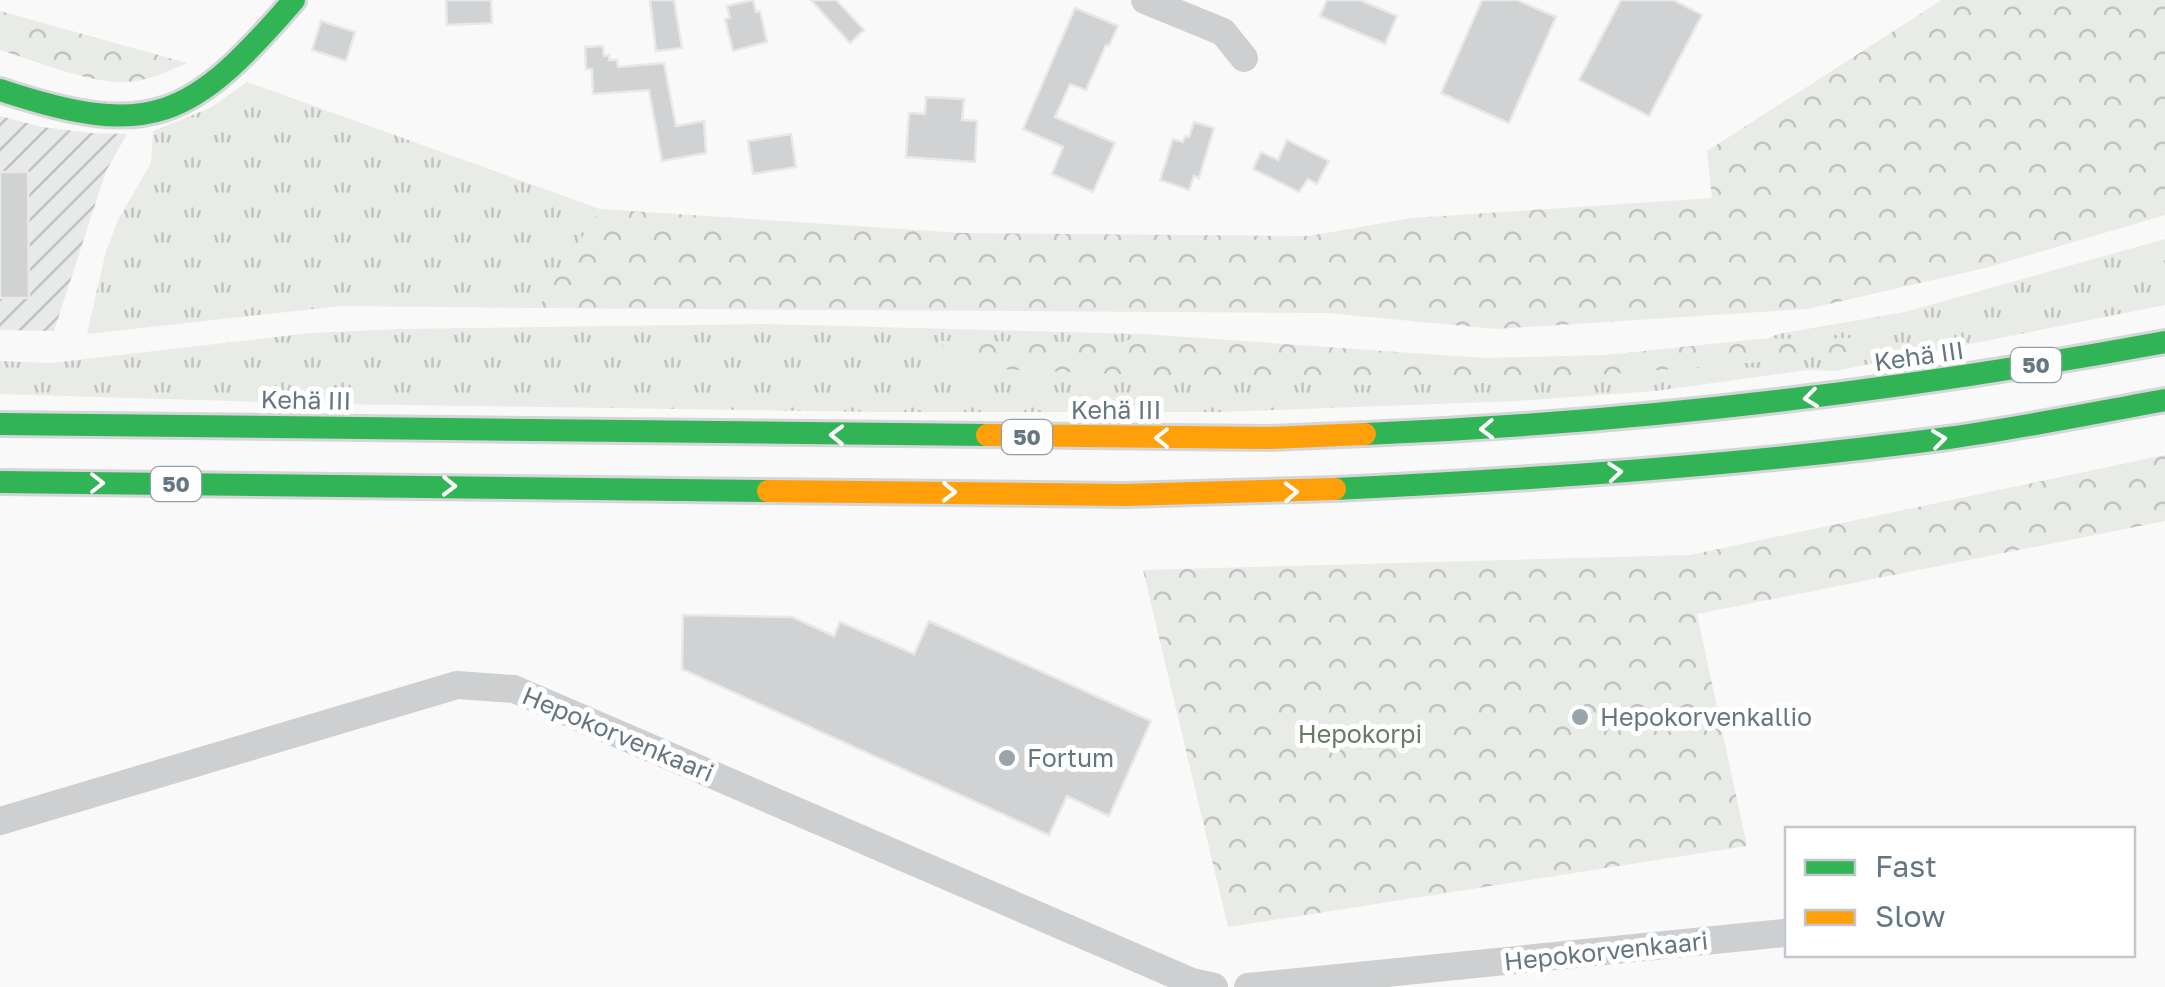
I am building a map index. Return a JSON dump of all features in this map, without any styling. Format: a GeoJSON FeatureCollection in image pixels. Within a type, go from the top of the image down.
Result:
{"type":"FeatureCollection","features":[{"type":"Feature","properties":{"kind":"main road"},"geometry":{"type":"LineString","coordinates":[[0,90],[41,105],[100,116],[144,116],[178,107],[207,90],[251,52],[294,0]]}},
{"type":"Feature","properties":{"kind":"main road","name":"Kehä III"},"geometry":{"type":"LineString","coordinates":[[0,424],[1268,438],[1508,428],[1759,405],[2001,372],[2165,342]]}},
{"type":"Feature","properties":{"kind":"main road","name":"50"},"geometry":{"type":"LineString","coordinates":[[0,482],[1124,494],[1456,485],[1896,444],[2165,400]]}},
{"type":"Feature","properties":{"kind":"main road"},"geometry":{"type":"LineString","coordinates":[[150,507],[206,505],[352,485]]}},
{"type":"Feature","properties":{"kind":"street"},"geometry":{"type":"LineString","coordinates":[[1145,0],[1223,32],[1244,58]]}},
{"type":"Feature","properties":{"kind":"street","name":"Hepokorvenkaari"},"geometry":{"type":"LineString","coordinates":[[0,821],[457,685],[514,689],[1174,974],[1214,987]]}},
{"type":"Feature","properties":{"kind":"street","name":"Hepokorvenkaari"},"geometry":{"type":"LineString","coordinates":[[1248,987],[1784,933]]}},
{"type":"Feature","properties":{"kind":"shaded area"},"geometry":{"type":"Polygon","coordinates":[[[0,116],[42,127],[127,134],[106,171],[54,331],[0,330],[0,116]]]}},
{"type":"Feature","properties":{"kind":"green space"},"geometry":{"type":"Polygon","coordinates":[[[1942,0],[2165,0],[2165,215],[1985,268],[1807,309],[1496,329],[1327,313],[538,308],[600,209],[962,233],[1309,236],[1412,218],[1712,198],[1707,151],[1942,0]]]}},
{"type":"Feature","properties":{"kind":"green space"},"geometry":{"type":"Polygon","coordinates":[[[0,11],[187,63],[136,81],[104,81],[68,72],[0,50],[0,11]]]}},
{"type":"Feature","properties":{"kind":"green space"},"geometry":{"type":"Polygon","coordinates":[[[247,82],[600,209],[538,308],[341,306],[87,334],[106,251],[119,218],[151,163],[153,131],[210,108],[247,82]]]}},
{"type":"Feature","properties":{"kind":"green space"},"geometry":{"type":"Polygon","coordinates":[[[2165,239],[2165,305],[1835,371],[1808,370],[1655,391],[1516,401],[1221,412],[880,412],[333,404],[0,394],[0,361],[51,363],[311,333],[766,324],[1143,334],[1124,342],[938,342],[967,368],[1378,385],[1516,382],[1780,360],[1856,339],[1766,339],[1778,334],[1905,312],[2165,239]]]}},
{"type":"Feature","properties":{"kind":"green space"},"geometry":{"type":"Polygon","coordinates":[[[1143,334],[1484,358],[1606,355],[1758,339],[1856,338],[1862,350],[1516,382],[1378,385],[967,368],[937,341],[1124,342],[1143,334]]]}},
{"type":"Feature","properties":{"kind":"green space","name":"Hepokorpi"},"geometry":{"type":"Polygon","coordinates":[[[2165,455],[2165,521],[1697,614],[1747,846],[1228,927],[1143,570],[1690,555],[2165,455]]]}},
{"type":"Feature","properties":{"kind":"building"},"geometry":{"type":"Polygon","coordinates":[[[446,0],[491,0],[492,23],[447,25],[446,0]]]}},
{"type":"Feature","properties":{"kind":"building"},"geometry":{"type":"Polygon","coordinates":[[[650,0],[674,0],[682,48],[656,51],[650,0]]]}},
{"type":"Feature","properties":{"kind":"building"},"geometry":{"type":"Polygon","coordinates":[[[753,0],[756,12],[760,11],[767,42],[733,51],[725,19],[730,18],[727,6],[753,0]]]}},
{"type":"Feature","properties":{"kind":"building"},"geometry":{"type":"Polygon","coordinates":[[[811,0],[836,0],[864,30],[850,43],[811,0]]]}},
{"type":"Feature","properties":{"kind":"building"},"geometry":{"type":"Polygon","coordinates":[[[1327,0],[1360,0],[1397,16],[1385,44],[1320,16],[1327,0]]]}},
{"type":"Feature","properties":{"kind":"building"},"geometry":{"type":"Polygon","coordinates":[[[1482,0],[1517,0],[1556,17],[1509,123],[1441,93],[1482,0]]]}},
{"type":"Feature","properties":{"kind":"building"},"geometry":{"type":"Polygon","coordinates":[[[1621,0],[1673,0],[1702,15],[1649,116],[1579,80],[1621,0]]]}},
{"type":"Feature","properties":{"kind":"building"},"geometry":{"type":"Polygon","coordinates":[[[1075,8],[1118,26],[1086,90],[1070,84],[1055,117],[1115,143],[1093,192],[1052,174],[1063,147],[1023,129],[1075,8]]]}},
{"type":"Feature","properties":{"kind":"building"},"geometry":{"type":"Polygon","coordinates":[[[321,21],[355,32],[346,61],[312,50],[321,21]]]}},
{"type":"Feature","properties":{"kind":"building"},"geometry":{"type":"Polygon","coordinates":[[[603,46],[604,56],[617,60],[618,67],[664,63],[676,126],[704,121],[706,153],[662,161],[649,90],[593,94],[592,69],[586,69],[585,47],[603,46]]]}},
{"type":"Feature","properties":{"kind":"building"},"geometry":{"type":"Polygon","coordinates":[[[926,97],[964,99],[962,120],[977,121],[975,162],[906,157],[909,113],[925,114],[926,97]]]}},
{"type":"Feature","properties":{"kind":"building"},"geometry":{"type":"Polygon","coordinates":[[[1194,122],[1214,128],[1199,178],[1194,176],[1189,190],[1160,180],[1173,139],[1183,142],[1194,122]]]}},
{"type":"Feature","properties":{"kind":"building"},"geometry":{"type":"Polygon","coordinates":[[[791,134],[796,167],[753,174],[748,141],[791,134]]]}},
{"type":"Feature","properties":{"kind":"building"},"geometry":{"type":"Polygon","coordinates":[[[1287,140],[1329,161],[1317,184],[1308,179],[1299,192],[1253,169],[1261,152],[1278,160],[1287,140]]]}},
{"type":"Feature","properties":{"kind":"building"},"geometry":{"type":"Polygon","coordinates":[[[0,172],[28,172],[29,298],[0,298],[0,172]]]}},
{"type":"Feature","properties":{"kind":"building","name":"Fortum"},"geometry":{"type":"Polygon","coordinates":[[[683,615],[792,617],[834,636],[840,622],[914,654],[929,621],[1151,721],[1109,816],[1067,796],[1049,835],[682,669],[683,615]]]}},
{"type":"Feature","properties":{"kind":"traffic: fast"},"geometry":{"type":"LineString","coordinates":[[0,90],[96,114],[133,115],[166,108],[196,94],[226,71],[294,0]]}},
{"type":"Feature","properties":{"kind":"traffic: fast"},"geometry":{"type":"LineString","coordinates":[[1365,434],[1566,422],[1766,402],[1966,376],[2165,342]]}},
{"type":"Feature","properties":{"kind":"traffic: fast"},"geometry":{"type":"LineString","coordinates":[[1335,489],[1566,476],[1872,448],[2165,400]]}},
{"type":"Feature","properties":{"kind":"traffic: fast"},"geometry":{"type":"LineString","coordinates":[[0,424],[987,435]]}},
{"type":"Feature","properties":{"kind":"traffic: fast"},"geometry":{"type":"LineString","coordinates":[[0,482],[768,491]]}},
{"type":"Feature","properties":{"kind":"traffic: slow"},"geometry":{"type":"LineString","coordinates":[[987,435],[1268,438],[1365,434]]}},
{"type":"Feature","properties":{"kind":"traffic: slow"},"geometry":{"type":"LineString","coordinates":[[768,491],[1124,495],[1335,489]]}},
{"type":"Feature","properties":{"kind":"place","name":"Hepokorvenkallio"},"geometry":{"type":"Point","coordinates":[1580,717]}},
{"type":"Feature","properties":{"kind":"place","name":"Fortum"},"geometry":{"type":"Point","coordinates":[1007,758]}}]}
